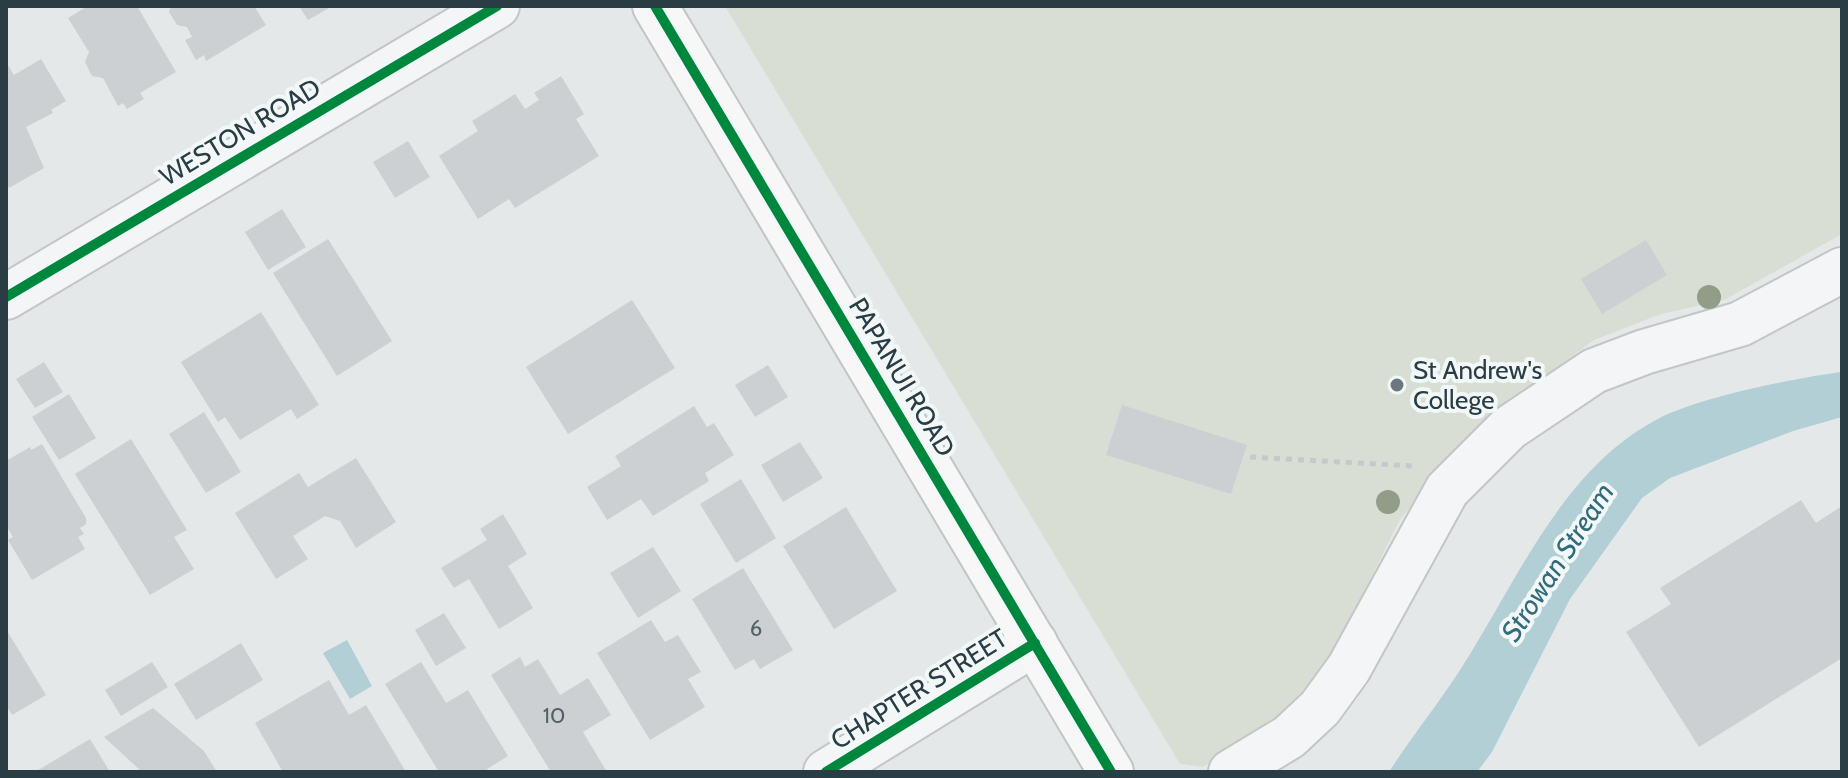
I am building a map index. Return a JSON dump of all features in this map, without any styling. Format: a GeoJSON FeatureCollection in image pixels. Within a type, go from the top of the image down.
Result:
{"type":"FeatureCollection","features":[{"type":"Feature","properties":{"kind":"main road","name":"PAPANUI ROAD"},"geometry":{"type":"LineString","coordinates":[[655,6],[1111,772]]}},
{"type":"Feature","properties":{"kind":"street","name":"WESTON ROAD"},"geometry":{"type":"LineString","coordinates":[[6,297],[497,6]]}},
{"type":"Feature","properties":{"kind":"street"},"geometry":{"type":"LineString","coordinates":[[1231,772],[1289,737],[1320,708],[1349,668],[1440,502],[1462,474],[1509,428],[1594,371],[1644,352],[1702,338],[1740,324],[1842,270]]}},
{"type":"Feature","properties":{"kind":"street","name":"CHAPTER STREET"},"geometry":{"type":"LineString","coordinates":[[826,772],[1035,643]]}},
{"type":"Feature","properties":{"kind":"path"},"geometry":{"type":"LineString","coordinates":[[1250,457],[1436,468],[1462,474]]}},
{"type":"Feature","properties":{"kind":"shaded area","name":"St Andrew's College"},"geometry":{"type":"Polygon","coordinates":[[[725,6],[1842,6],[1842,234],[1724,300],[1661,314],[1594,340],[1537,382],[1472,437],[1400,519],[1348,625],[1317,677],[1268,725],[1203,767],[1180,764],[725,6]]]}},
{"type":"Feature","properties":{"kind":"water","name":"Strowan Stream"},"geometry":{"type":"Polygon","coordinates":[[[1842,372],[1842,417],[1793,431],[1670,478],[1642,498],[1570,599],[1492,752],[1477,772],[1389,772],[1462,667],[1544,531],[1592,469],[1621,443],[1654,421],[1694,404],[1772,384],[1842,372]]]}},
{"type":"Feature","properties":{"kind":"water"},"geometry":{"type":"Polygon","coordinates":[[[347,640],[372,686],[350,699],[323,653],[347,640]]]}},
{"type":"Feature","properties":{"kind":"building"},"geometry":{"type":"Polygon","coordinates":[[[88,6],[137,6],[176,72],[140,93],[144,99],[127,109],[123,103],[118,106],[103,78],[92,76],[85,62],[89,52],[68,18],[88,6]]]}},
{"type":"Feature","properties":{"kind":"building"},"geometry":{"type":"Polygon","coordinates":[[[171,6],[254,6],[266,25],[206,61],[204,55],[196,60],[185,40],[192,37],[187,27],[177,25],[169,12],[171,6]]]}},
{"type":"Feature","properties":{"kind":"building"},"geometry":{"type":"Polygon","coordinates":[[[299,6],[327,6],[329,8],[308,20],[299,6]]]}},
{"type":"Feature","properties":{"kind":"building"},"geometry":{"type":"Polygon","coordinates":[[[41,59],[66,101],[51,110],[53,113],[26,127],[44,168],[9,188],[6,182],[6,62],[14,75],[41,59]]]}},
{"type":"Feature","properties":{"kind":"building"},"geometry":{"type":"Polygon","coordinates":[[[561,76],[584,114],[576,119],[599,156],[515,208],[509,199],[478,219],[439,156],[478,131],[472,121],[515,94],[525,109],[539,100],[534,93],[561,76]]]}},
{"type":"Feature","properties":{"kind":"building"},"geometry":{"type":"Polygon","coordinates":[[[408,141],[430,177],[395,198],[373,162],[408,141]]]}},
{"type":"Feature","properties":{"kind":"building"},"geometry":{"type":"Polygon","coordinates":[[[282,209],[306,247],[268,270],[245,232],[282,209]]]}},
{"type":"Feature","properties":{"kind":"building"},"geometry":{"type":"Polygon","coordinates":[[[328,239],[392,341],[337,376],[273,273],[328,239]]]}},
{"type":"Feature","properties":{"kind":"building"},"geometry":{"type":"Polygon","coordinates":[[[1646,240],[1667,275],[1602,314],[1581,279],[1646,240]]]}},
{"type":"Feature","properties":{"kind":"building"},"geometry":{"type":"Polygon","coordinates":[[[632,300],[675,368],[568,434],[526,367],[632,300]]]}},
{"type":"Feature","properties":{"kind":"building"},"geometry":{"type":"Polygon","coordinates":[[[261,312],[319,405],[297,419],[291,409],[240,440],[225,417],[218,422],[181,362],[261,312]]]}},
{"type":"Feature","properties":{"kind":"building"},"geometry":{"type":"Polygon","coordinates":[[[44,362],[63,392],[35,408],[16,379],[44,362]]]}},
{"type":"Feature","properties":{"kind":"building"},"geometry":{"type":"Polygon","coordinates":[[[768,365],[788,397],[755,417],[735,385],[768,365]]]}},
{"type":"Feature","properties":{"kind":"building"},"geometry":{"type":"Polygon","coordinates":[[[69,394],[96,438],[59,460],[32,417],[69,394]]]}},
{"type":"Feature","properties":{"kind":"building"},"geometry":{"type":"Polygon","coordinates":[[[1122,405],[1247,445],[1231,494],[1106,455],[1122,405]]]}},
{"type":"Feature","properties":{"kind":"building"},"geometry":{"type":"Polygon","coordinates":[[[694,406],[707,427],[714,423],[734,455],[705,473],[709,481],[653,516],[641,499],[607,520],[587,487],[621,466],[615,456],[694,406]]]}},
{"type":"Feature","properties":{"kind":"building"},"geometry":{"type":"Polygon","coordinates":[[[204,412],[241,472],[206,493],[169,434],[204,412]]]}},
{"type":"Feature","properties":{"kind":"building"},"geometry":{"type":"Polygon","coordinates":[[[131,439],[187,530],[174,537],[194,569],[150,595],[75,474],[131,439]]]}},
{"type":"Feature","properties":{"kind":"building"},"geometry":{"type":"Polygon","coordinates":[[[800,442],[823,478],[783,502],[761,465],[800,442]]]}},
{"type":"Feature","properties":{"kind":"building"},"geometry":{"type":"Polygon","coordinates":[[[42,444],[86,518],[86,524],[80,528],[84,534],[78,537],[85,549],[32,580],[8,540],[13,537],[6,525],[6,461],[30,447],[31,450],[42,444]]]}},
{"type":"Feature","properties":{"kind":"building"},"geometry":{"type":"Polygon","coordinates":[[[356,458],[396,522],[356,548],[340,521],[325,516],[293,536],[308,559],[276,579],[235,513],[299,473],[308,487],[356,458]]]}},
{"type":"Feature","properties":{"kind":"building"},"geometry":{"type":"Polygon","coordinates":[[[741,479],[776,538],[736,563],[700,504],[741,479]]]}},
{"type":"Feature","properties":{"kind":"building"},"geometry":{"type":"Polygon","coordinates":[[[1801,500],[1816,523],[1842,506],[1842,658],[1699,747],[1626,632],[1671,604],[1660,588],[1801,500]]]}},
{"type":"Feature","properties":{"kind":"building"},"geometry":{"type":"Polygon","coordinates":[[[846,507],[897,591],[834,629],[783,546],[846,507]]]}},
{"type":"Feature","properties":{"kind":"building"},"geometry":{"type":"Polygon","coordinates":[[[503,514],[527,554],[508,566],[533,608],[499,629],[469,579],[454,588],[441,568],[487,540],[480,529],[503,514]]]}},
{"type":"Feature","properties":{"kind":"building"},"geometry":{"type":"Polygon","coordinates":[[[653,547],[681,591],[638,618],[610,573],[653,547]]]}},
{"type":"Feature","properties":{"kind":"building"},"geometry":{"type":"Polygon","coordinates":[[[743,568],[793,650],[760,669],[754,659],[735,670],[692,599],[743,568]]]}},
{"type":"Feature","properties":{"kind":"building"},"geometry":{"type":"Polygon","coordinates":[[[444,613],[466,648],[436,666],[415,630],[444,613]]]}},
{"type":"Feature","properties":{"kind":"building"},"geometry":{"type":"Polygon","coordinates":[[[651,620],[665,642],[678,635],[701,672],[688,679],[705,707],[650,740],[597,653],[651,620]]]}},
{"type":"Feature","properties":{"kind":"building"},"geometry":{"type":"Polygon","coordinates":[[[6,629],[46,695],[12,715],[6,705],[6,629]]]}},
{"type":"Feature","properties":{"kind":"building"},"geometry":{"type":"Polygon","coordinates":[[[241,643],[263,680],[196,720],[174,684],[241,643]]]}},
{"type":"Feature","properties":{"kind":"building"},"geometry":{"type":"Polygon","coordinates":[[[520,657],[525,667],[538,659],[560,695],[588,678],[611,715],[583,732],[607,772],[551,772],[491,675],[520,657]]]}},
{"type":"Feature","properties":{"kind":"building"},"geometry":{"type":"Polygon","coordinates":[[[152,662],[168,687],[121,716],[105,690],[152,662]]]}},
{"type":"Feature","properties":{"kind":"building"},"geometry":{"type":"Polygon","coordinates":[[[421,662],[446,703],[468,690],[508,756],[487,769],[489,772],[439,772],[385,684],[421,662]]]}},
{"type":"Feature","properties":{"kind":"building"},"geometry":{"type":"Polygon","coordinates":[[[329,680],[349,715],[366,705],[406,772],[283,772],[255,723],[329,680]]]}},
{"type":"Feature","properties":{"kind":"building"},"geometry":{"type":"Polygon","coordinates":[[[153,708],[204,751],[217,772],[142,772],[104,737],[153,708]]]}},
{"type":"Feature","properties":{"kind":"building"},"geometry":{"type":"Polygon","coordinates":[[[90,739],[110,772],[35,772],[90,739]]]}},
{"type":"Feature","properties":{"kind":"cycle path"},"geometry":{"type":"LineString","coordinates":[[6,297],[497,6]]}},
{"type":"Feature","properties":{"kind":"cycle path"},"geometry":{"type":"LineString","coordinates":[[655,6],[1111,772]]}},
{"type":"Feature","properties":{"kind":"cycle path"},"geometry":{"type":"LineString","coordinates":[[826,772],[1035,643]]}},
{"type":"Feature","properties":{"kind":"place","name":"St Andrew's College"},"geometry":{"type":"Point","coordinates":[1397,385]}}]}
